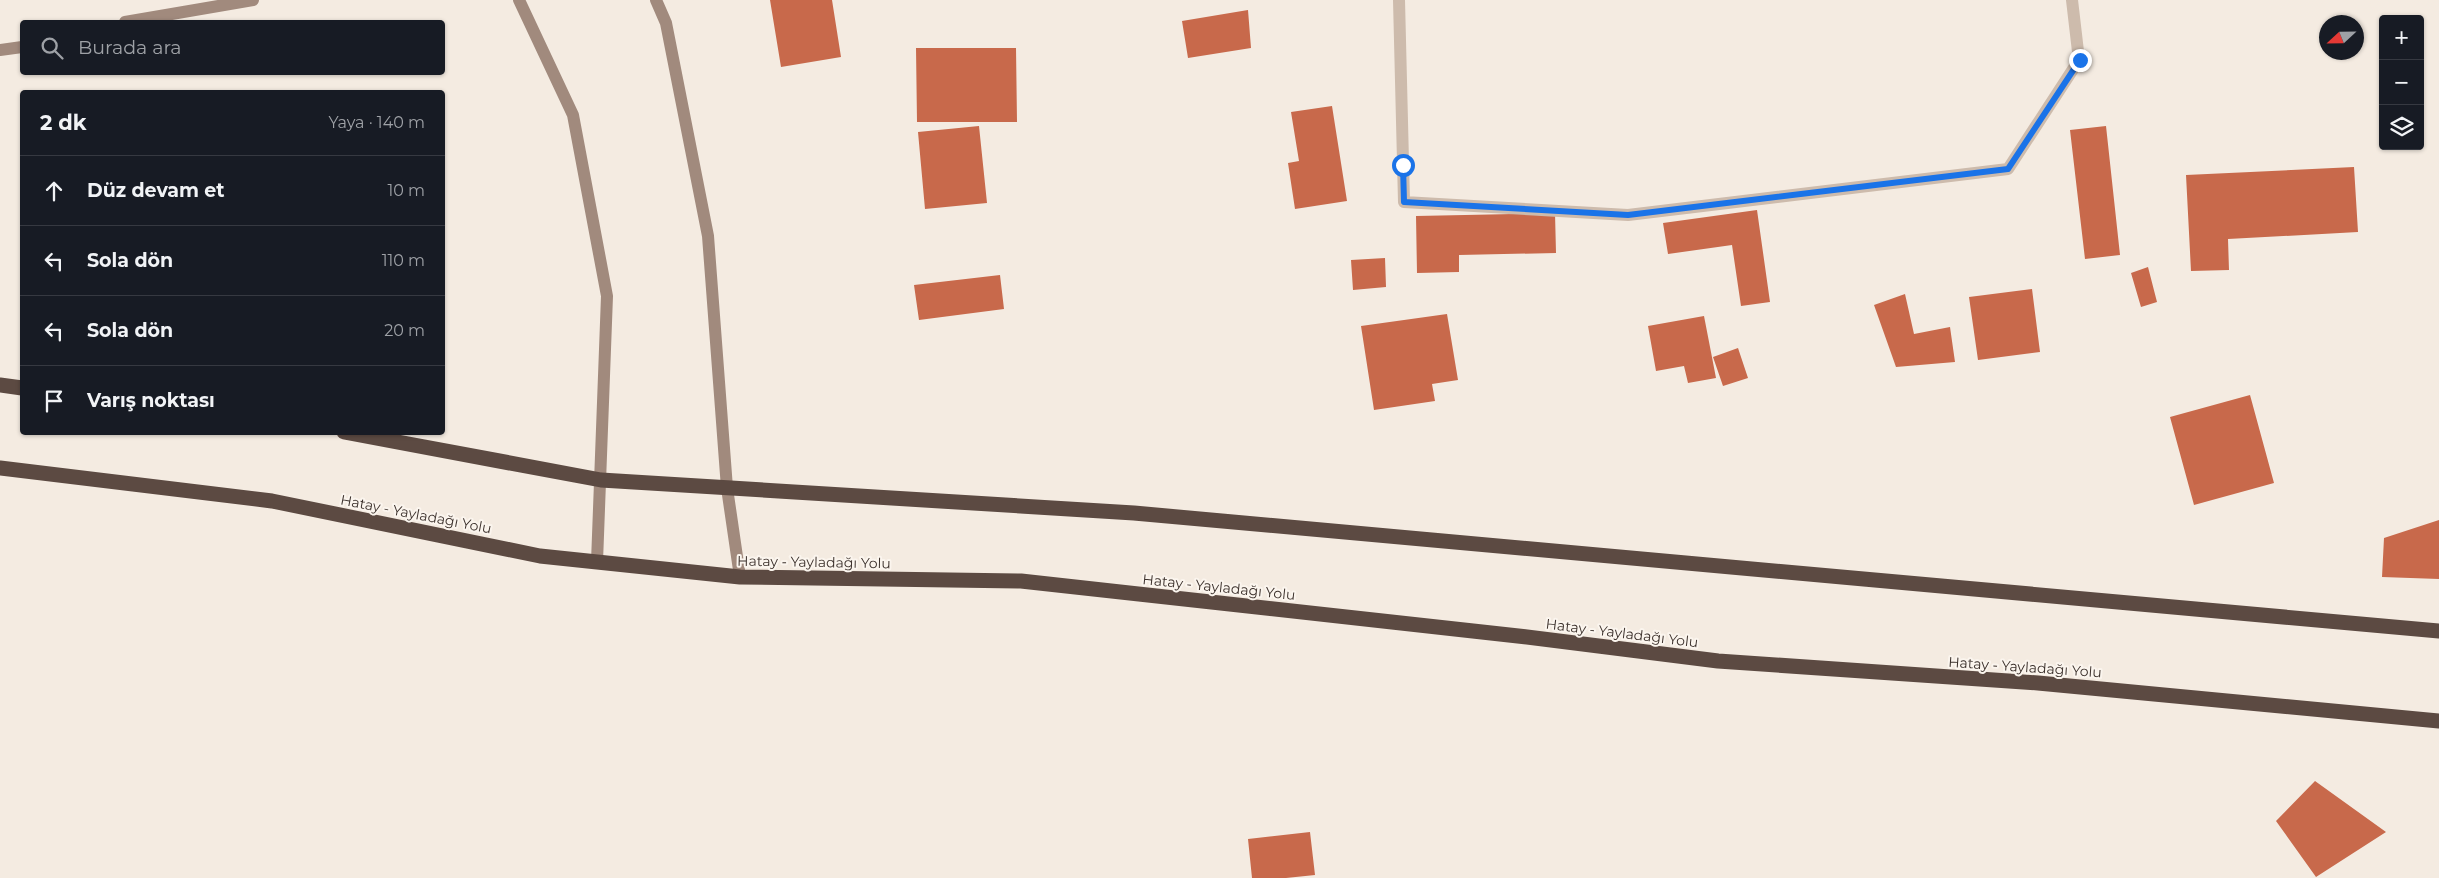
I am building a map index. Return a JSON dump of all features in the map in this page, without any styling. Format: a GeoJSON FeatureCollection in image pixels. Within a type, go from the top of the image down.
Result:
{"type":"FeatureCollection","features":[{"type":"Feature","properties":{"kind":"highway"},"geometry":{"type":"LineString","coordinates":[[0,385],[20,388]]}},
{"type":"Feature","properties":{"kind":"highway"},"geometry":{"type":"LineString","coordinates":[[360,435],[601,480],[1134,513],[2439,631]]}},
{"type":"Feature","properties":{"kind":"highway","name":"Hatay - Yayladağı Yolu"},"geometry":{"type":"LineString","coordinates":[[0,468],[272,501],[540,556],[740,577],[1021,581],[1527,637],[1718,662],[2038,683],[2439,721]]}},
{"type":"Feature","properties":{"kind":"main road"},"geometry":{"type":"LineString","coordinates":[[137,20],[253,0]]}},
{"type":"Feature","properties":{"kind":"main road"},"geometry":{"type":"LineString","coordinates":[[519,0],[574,115],[607,296],[597,562]]}},
{"type":"Feature","properties":{"kind":"main road"},"geometry":{"type":"LineString","coordinates":[[656,0],[666,23],[708,236],[727,488],[740,577]]}},
{"type":"Feature","properties":{"kind":"main road"},"geometry":{"type":"LineString","coordinates":[[0,50],[20,47]]}},
{"type":"Feature","properties":{"kind":"street"},"geometry":{"type":"LineString","coordinates":[[1399,0],[1404,202],[1628,215],[2008,169],[2080,60],[2072,0]]}},
{"type":"Feature","properties":{"kind":"building"},"geometry":{"type":"Polygon","coordinates":[[[770,0],[832,0],[841,57],[781,67],[770,0]]]}},
{"type":"Feature","properties":{"kind":"building"},"geometry":{"type":"Polygon","coordinates":[[[1248,10],[1251,48],[1188,58],[1182,21],[1248,10]]]}},
{"type":"Feature","properties":{"kind":"building"},"geometry":{"type":"Polygon","coordinates":[[[916,48],[1016,48],[1017,122],[917,122],[916,48]]]}},
{"type":"Feature","properties":{"kind":"building"},"geometry":{"type":"Polygon","coordinates":[[[1332,106],[1347,201],[1295,209],[1288,163],[1299,161],[1291,112],[1332,106]]]}},
{"type":"Feature","properties":{"kind":"building"},"geometry":{"type":"Polygon","coordinates":[[[979,126],[987,203],[925,209],[918,132],[979,126]]]}},
{"type":"Feature","properties":{"kind":"building"},"geometry":{"type":"Polygon","coordinates":[[[2106,126],[2120,255],[2085,259],[2070,130],[2106,126]]]}},
{"type":"Feature","properties":{"kind":"building"},"geometry":{"type":"Polygon","coordinates":[[[2354,167],[2358,232],[2228,239],[2229,270],[2191,271],[2186,175],[2354,167]]]}},
{"type":"Feature","properties":{"kind":"building"},"geometry":{"type":"Polygon","coordinates":[[[1757,210],[1770,302],[1741,306],[1732,245],[1668,254],[1663,223],[1757,210]]]}},
{"type":"Feature","properties":{"kind":"building"},"geometry":{"type":"Polygon","coordinates":[[[1555,213],[1556,253],[1459,255],[1459,272],[1417,273],[1416,216],[1555,213]]]}},
{"type":"Feature","properties":{"kind":"building"},"geometry":{"type":"Polygon","coordinates":[[[1385,258],[1386,287],[1353,290],[1351,260],[1385,258]]]}},
{"type":"Feature","properties":{"kind":"building"},"geometry":{"type":"Polygon","coordinates":[[[2148,267],[2157,302],[2141,307],[2131,273],[2148,267]]]}},
{"type":"Feature","properties":{"kind":"building"},"geometry":{"type":"Polygon","coordinates":[[[1000,275],[1004,309],[919,320],[914,285],[1000,275]]]}},
{"type":"Feature","properties":{"kind":"building"},"geometry":{"type":"Polygon","coordinates":[[[2032,289],[2040,352],[1978,360],[1969,297],[2032,289]]]}},
{"type":"Feature","properties":{"kind":"building"},"geometry":{"type":"Polygon","coordinates":[[[1905,294],[1914,334],[1950,327],[1955,362],[1896,367],[1874,305],[1905,294]]]}},
{"type":"Feature","properties":{"kind":"building"},"geometry":{"type":"Polygon","coordinates":[[[1447,314],[1458,380],[1432,384],[1435,401],[1374,410],[1361,326],[1447,314]]]}},
{"type":"Feature","properties":{"kind":"building"},"geometry":{"type":"Polygon","coordinates":[[[1704,316],[1716,378],[1688,383],[1684,366],[1656,371],[1648,326],[1704,316]]]}},
{"type":"Feature","properties":{"kind":"building"},"geometry":{"type":"Polygon","coordinates":[[[1738,348],[1748,378],[1723,386],[1713,357],[1738,348]]]}},
{"type":"Feature","properties":{"kind":"building"},"geometry":{"type":"Polygon","coordinates":[[[2250,395],[2274,483],[2194,505],[2170,417],[2250,395]]]}},
{"type":"Feature","properties":{"kind":"building"},"geometry":{"type":"Polygon","coordinates":[[[2439,520],[2439,579],[2382,577],[2384,538],[2439,520]]]}},
{"type":"Feature","properties":{"kind":"building"},"geometry":{"type":"Polygon","coordinates":[[[2315,781],[2386,832],[2316,877],[2276,821],[2315,781]]]}},
{"type":"Feature","properties":{"kind":"building"},"geometry":{"type":"Polygon","coordinates":[[[1310,832],[1315,875],[1286,878],[1252,878],[1248,839],[1310,832]]]}},
{"type":"Feature","properties":{"kind":"route"},"geometry":{"type":"LineString","coordinates":[[1403,165],[1404,202],[1628,215],[2008,169],[2080,60]]}}]}
